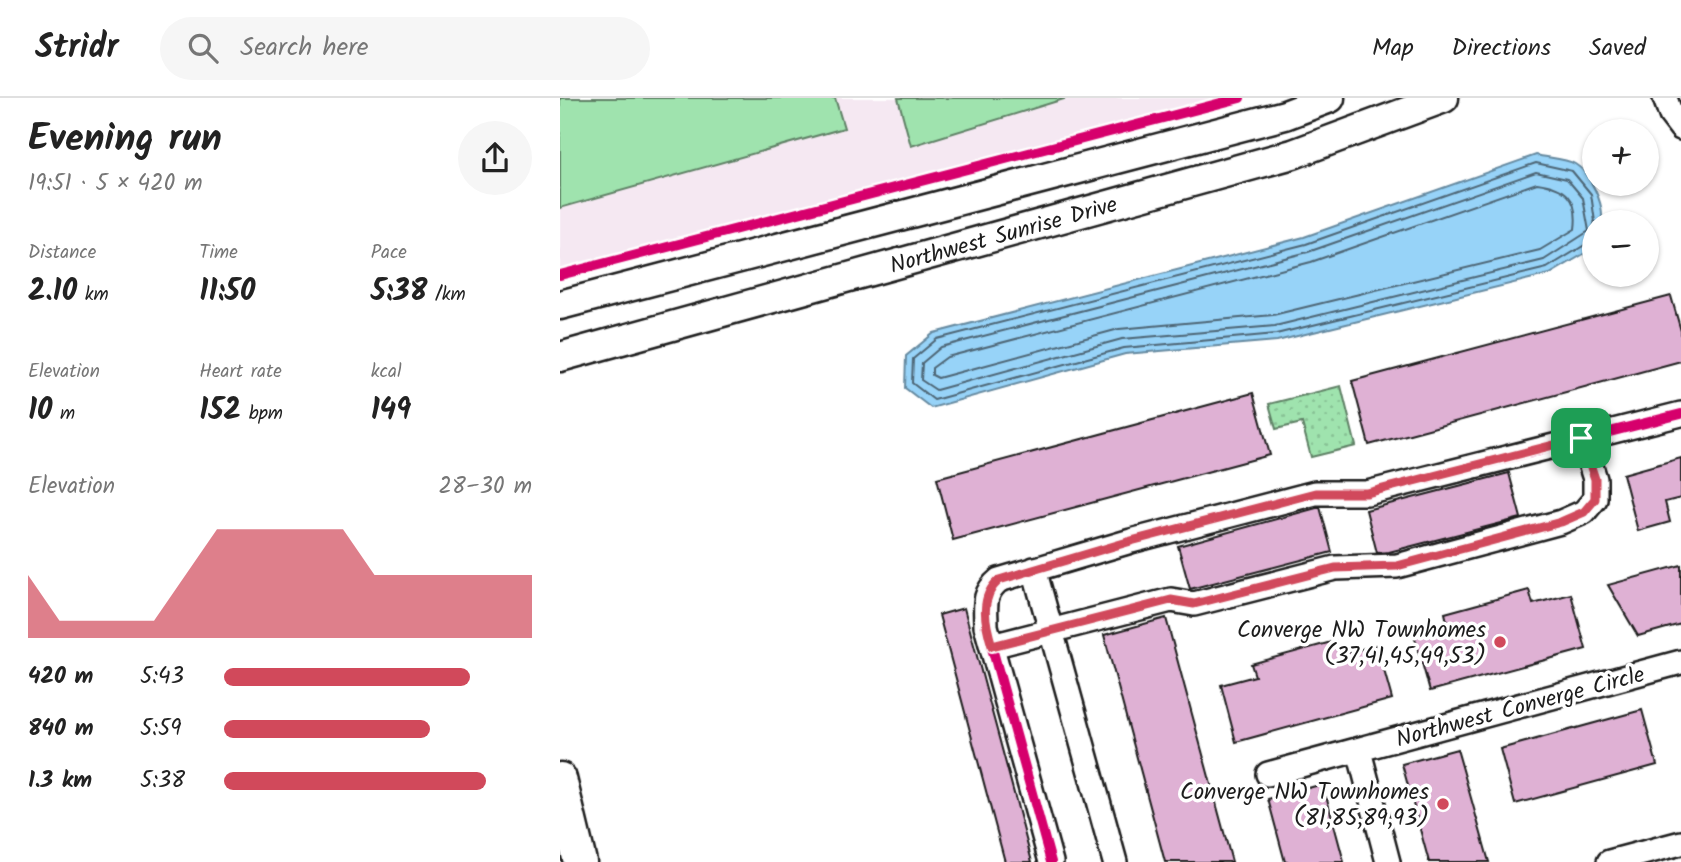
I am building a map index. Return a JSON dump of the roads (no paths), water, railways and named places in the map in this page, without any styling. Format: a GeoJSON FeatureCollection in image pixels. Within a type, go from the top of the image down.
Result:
{"type":"FeatureCollection","features":[{"type":"Feature","properties":{"kind":"main road"},"geometry":{"type":"LineString","coordinates":[[560,779],[580,862]]}},
{"type":"Feature","properties":{"kind":"street","name":"Northwest Sunrise Drive"},"geometry":{"type":"LineString","coordinates":[[560,305],[1286,115],[1331,98]]}},
{"type":"Feature","properties":{"kind":"street","name":"Northwest Sunrise Drive"},"geometry":{"type":"LineString","coordinates":[[560,357],[1293,154],[1444,98]]}},
{"type":"Feature","properties":{"kind":"street"},"geometry":{"type":"LineString","coordinates":[[1665,98],[1671,116],[1681,128]]}},
{"type":"Feature","properties":{"kind":"street"},"geometry":{"type":"LineString","coordinates":[[1051,862],[986,626],[989,588],[999,580],[1131,541],[1315,493],[1367,493],[1681,414]]}},
{"type":"Feature","properties":{"kind":"street"},"geometry":{"type":"LineString","coordinates":[[992,646],[1171,600],[1194,604],[1335,568],[1397,566],[1561,522],[1584,512],[1595,499],[1595,479],[1581,438]]}},
{"type":"Feature","properties":{"kind":"street"},"geometry":{"type":"LineString","coordinates":[[1034,569],[1115,862]]}},
{"type":"Feature","properties":{"kind":"street","name":"Northwest Converge Circle"},"geometry":{"type":"LineString","coordinates":[[1268,774],[1681,662]]}},
{"type":"Feature","properties":{"kind":"street"},"geometry":{"type":"LineString","coordinates":[[1359,751],[1388,862]]}},
{"type":"Feature","properties":{"kind":"street"},"geometry":{"type":"LineString","coordinates":[[1608,862],[1681,843]]}},
{"type":"Feature","properties":{"kind":"water"},"geometry":{"type":"Polygon","coordinates":[[[1536,155],[1566,160],[1580,168],[1582,196],[1598,196],[1601,210],[1582,210],[1582,255],[1550,274],[1277,341],[1125,354],[931,408],[905,388],[906,356],[934,333],[1304,237],[1536,155]]]}},
{"type":"Feature","properties":{"kind":"place","name":"Converge NW Townhomes (37,41,45,49,53)"},"geometry":{"type":"Point","coordinates":[1500,642]}},
{"type":"Feature","properties":{"kind":"place","name":"Converge NW Townhomes (81,85,89,93)"},"geometry":{"type":"Point","coordinates":[1443,804]}}]}
